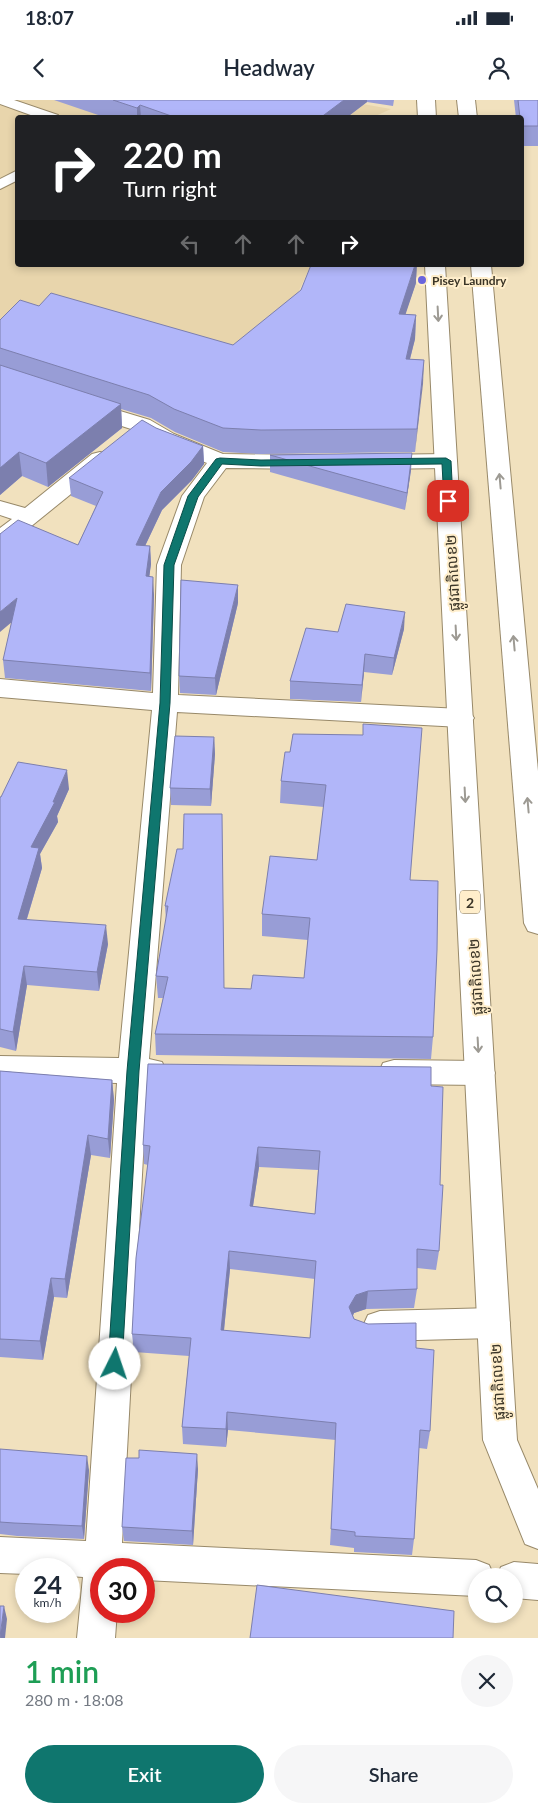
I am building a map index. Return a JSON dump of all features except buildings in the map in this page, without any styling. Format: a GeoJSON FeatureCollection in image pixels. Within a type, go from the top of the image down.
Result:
{"type":"FeatureCollection","features":[{"type":"Feature","properties":{"kind":"main road"},"geometry":{"type":"LineString","coordinates":[[426,100],[428,115]]}},
{"type":"Feature","properties":{"kind":"main road"},"geometry":{"type":"LineString","coordinates":[[466,100],[468,115]]}},
{"type":"Feature","properties":{"kind":"main road","name":"ផ្លូវជាតិលេខ២"},"geometry":{"type":"LineString","coordinates":[[436,267],[500,1440],[538,1532]]}},
{"type":"Feature","properties":{"kind":"main road"},"geometry":{"type":"LineString","coordinates":[[481,267],[538,923]]}},
{"type":"Feature","properties":{"kind":"main road"},"geometry":{"type":"LineString","coordinates":[[66,400],[142,425],[166,439],[220,461],[446,461]]}},
{"type":"Feature","properties":{"kind":"main road"},"geometry":{"type":"LineString","coordinates":[[0,540],[142,425]]}},
{"type":"Feature","properties":{"kind":"main road"},"geometry":{"type":"LineString","coordinates":[[103,1558],[133,1071],[165,703],[169,565],[193,496],[220,461]]}},
{"type":"Feature","properties":{"kind":"main road"},"geometry":{"type":"LineString","coordinates":[[0,508],[29,516]]}},
{"type":"Feature","properties":{"kind":"main road"},"geometry":{"type":"LineString","coordinates":[[0,688],[165,703],[461,718]]}},
{"type":"Feature","properties":{"kind":"main road"},"geometry":{"type":"LineString","coordinates":[[0,1068],[183,1071]]}},
{"type":"Feature","properties":{"kind":"main road"},"geometry":{"type":"LineString","coordinates":[[371,1072],[480,1073]]}},
{"type":"Feature","properties":{"kind":"main road"},"geometry":{"type":"LineString","coordinates":[[367,1326],[493,1323]]}},
{"type":"Feature","properties":{"kind":"main road"},"geometry":{"type":"LineString","coordinates":[[0,1555],[90,1566]]}},
{"type":"Feature","properties":{"kind":"main road"},"geometry":{"type":"LineString","coordinates":[[155,1569],[468,1578]]}},
{"type":"Feature","properties":{"kind":"main road"},"geometry":{"type":"LineString","coordinates":[[523,1581],[538,1582]]}},
{"type":"Feature","properties":{"kind":"main road"},"geometry":{"type":"LineString","coordinates":[[96,1638],[97,1623]]}},
{"type":"Feature","properties":{"kind":"lane"},"geometry":{"type":"LineString","coordinates":[[2,100],[44,115]]}},
{"type":"Feature","properties":{"kind":"lane"},"geometry":{"type":"LineString","coordinates":[[0,185],[15,176]]}},
{"type":"Feature","properties":{"kind":"shaded area"},"geometry":{"type":"Polygon","coordinates":[[[0,100],[340,100],[391,109],[378,115],[15,115],[15,267],[310,267],[289,312],[232,359],[0,338],[0,100]]]}},
{"type":"Feature","properties":{"kind":"place","name":"Pisey Laundry"},"geometry":{"type":"Point","coordinates":[422,280]}},
{"type":"Feature","properties":{"kind":"route"},"geometry":{"type":"LineString","coordinates":[[115,1364],[133,1071],[165,703],[169,565],[193,496],[220,461],[261,463],[446,461],[448,501]]}}]}
